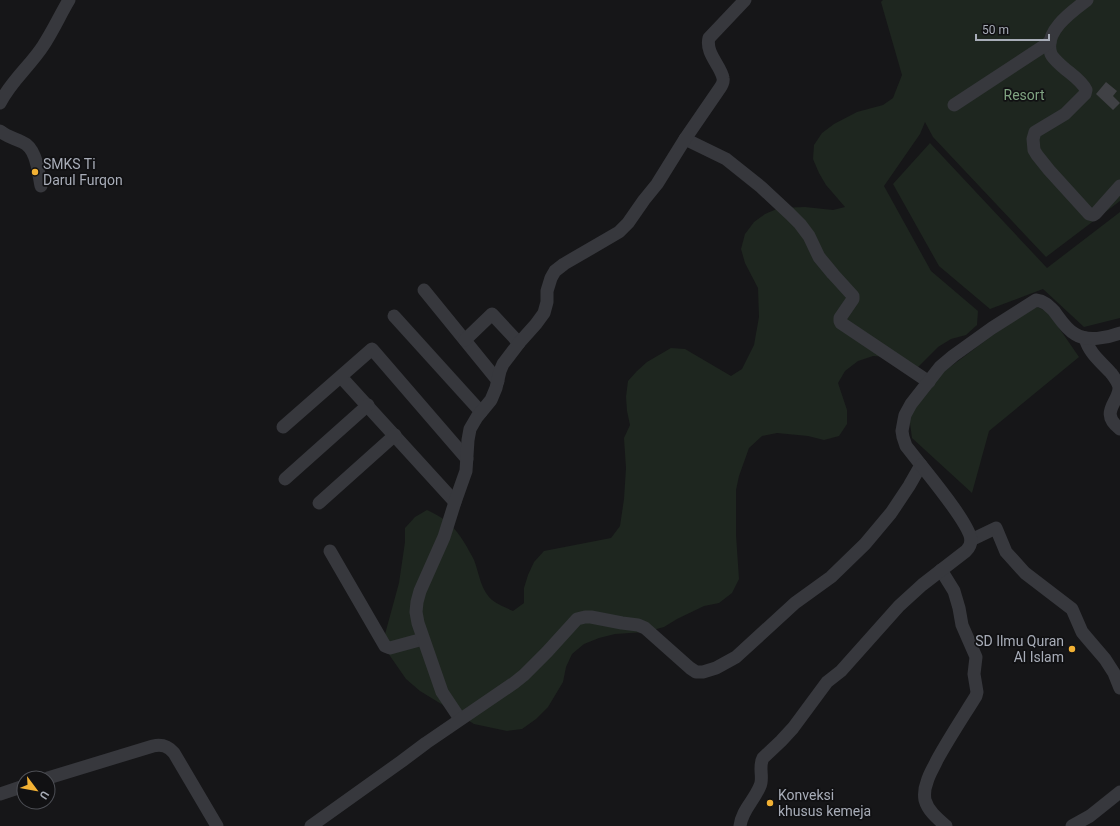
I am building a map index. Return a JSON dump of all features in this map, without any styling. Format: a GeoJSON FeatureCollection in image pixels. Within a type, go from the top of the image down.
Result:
{"type":"FeatureCollection","features":[{"type":"Feature","properties":{"kind":"street"},"geometry":{"type":"LineString","coordinates":[[0,103],[8,88],[46,42],[54,30],[69,0]]}},
{"type":"Feature","properties":{"kind":"street"},"geometry":{"type":"LineString","coordinates":[[460,719],[442,692],[418,623],[416,612],[420,591],[444,537],[466,471],[470,429],[473,422],[491,400],[503,364],[544,313],[547,302],[548,283],[555,271],[564,264],[620,232],[657,184],[685,139],[720,88],[723,81],[722,76],[710,52],[708,43],[709,38],[745,0]]}},
{"type":"Feature","properties":{"kind":"street"},"geometry":{"type":"LineString","coordinates":[[1087,0],[1069,14],[1054,30],[1050,42],[1052,55],[1059,64],[1086,90],[1083,97],[1064,114],[1036,132],[1033,139],[1034,150],[1049,170],[1089,214],[1096,214],[1120,186]]}},
{"type":"Feature","properties":{"kind":"street"},"geometry":{"type":"LineString","coordinates":[[954,106],[1050,42]]}},
{"type":"Feature","properties":{"kind":"street"},"geometry":{"type":"LineString","coordinates":[[0,131],[4,135],[24,142],[30,146],[34,154],[41,186]]}},
{"type":"Feature","properties":{"kind":"street"},"geometry":{"type":"LineString","coordinates":[[685,139],[726,159],[761,187],[790,214],[809,236],[820,257],[833,274],[853,296],[854,299],[840,318],[840,321],[929,382]]}},
{"type":"Feature","properties":{"kind":"street"},"geometry":{"type":"LineString","coordinates":[[424,290],[498,381]]}},
{"type":"Feature","properties":{"kind":"street"},"geometry":{"type":"LineString","coordinates":[[740,826],[742,814],[760,785],[761,762],[763,758],[793,728],[827,682],[841,671],[891,614],[909,596],[966,551],[970,546],[971,540],[953,507],[906,446],[903,437],[905,415],[917,395],[940,367],[953,356],[1036,300],[1040,300],[1047,304],[1073,333],[1078,336],[1085,338],[1104,337],[1120,333]]}},
{"type":"Feature","properties":{"kind":"street"},"geometry":{"type":"LineString","coordinates":[[464,340],[492,314],[519,343]]}},
{"type":"Feature","properties":{"kind":"street"},"geometry":{"type":"LineString","coordinates":[[394,316],[481,412]]}},
{"type":"Feature","properties":{"kind":"street"},"geometry":{"type":"LineString","coordinates":[[1085,338],[1090,350],[1114,376],[1118,384],[1120,391],[1111,413],[1112,420],[1120,429]]}},
{"type":"Feature","properties":{"kind":"street"},"geometry":{"type":"LineString","coordinates":[[283,427],[372,349],[467,458]]}},
{"type":"Feature","properties":{"kind":"street"},"geometry":{"type":"LineString","coordinates":[[341,376],[455,502]]}},
{"type":"Feature","properties":{"kind":"street"},"geometry":{"type":"LineString","coordinates":[[285,479],[368,405]]}},
{"type":"Feature","properties":{"kind":"street"},"geometry":{"type":"LineString","coordinates":[[319,502],[395,435]]}},
{"type":"Feature","properties":{"kind":"street"},"geometry":{"type":"LineString","coordinates":[[311,826],[426,743],[524,675],[572,624],[581,618],[591,617],[622,624],[638,625],[645,628],[696,672],[705,672],[730,661],[742,653],[795,603],[831,577],[865,544],[891,513],[921,465]]}},
{"type":"Feature","properties":{"kind":"street"},"geometry":{"type":"LineString","coordinates":[[971,540],[996,528],[1006,552],[1025,573],[1072,610],[1087,638],[1109,665],[1120,688]]}},
{"type":"Feature","properties":{"kind":"street"},"geometry":{"type":"LineString","coordinates":[[330,551],[385,646],[390,648],[424,639]]}},
{"type":"Feature","properties":{"kind":"street"},"geometry":{"type":"LineString","coordinates":[[941,570],[954,591],[962,625],[976,658],[974,674],[977,692],[938,758],[925,788],[925,800],[930,811],[946,826]]}},
{"type":"Feature","properties":{"kind":"street"},"geometry":{"type":"LineString","coordinates":[[56,776],[157,745],[164,746],[174,753],[217,826]]}},
{"type":"Feature","properties":{"kind":"street"},"geometry":{"type":"LineString","coordinates":[[0,794],[16,789]]}},
{"type":"Feature","properties":{"kind":"street"},"geometry":{"type":"LineString","coordinates":[[1072,826],[1090,816],[1120,792]]}},
{"type":"Feature","properties":{"kind":"green space","name":"Resort"},"geometry":{"type":"Polygon","coordinates":[[[883,0],[1120,0],[1120,201],[1046,257],[933,137],[925,122],[920,134],[884,186],[931,271],[978,311],[977,325],[966,335],[951,339],[938,347],[916,369],[888,357],[873,356],[858,361],[845,371],[838,383],[847,410],[847,424],[839,436],[824,440],[808,436],[777,433],[762,436],[749,448],[739,476],[736,490],[736,535],[739,579],[732,593],[719,603],[704,606],[664,627],[645,632],[615,634],[584,644],[572,654],[566,667],[563,682],[548,707],[536,719],[522,729],[507,731],[474,724],[420,691],[406,679],[388,653],[384,638],[399,583],[405,542],[405,528],[415,517],[427,510],[446,521],[455,529],[467,547],[474,560],[486,593],[497,603],[513,611],[524,603],[524,588],[528,575],[534,562],[544,551],[611,538],[620,526],[624,499],[626,468],[624,438],[630,425],[626,397],[628,381],[647,362],[671,348],[685,349],[731,376],[742,369],[754,345],[759,317],[758,288],[745,263],[741,249],[745,234],[754,222],[765,214],[779,208],[805,207],[833,210],[845,207],[826,185],[819,173],[813,159],[814,145],[822,133],[834,124],[857,112],[883,105],[893,98],[902,75],[881,2],[883,0]]]}},
{"type":"Feature","properties":{"kind":"green space"},"geometry":{"type":"Polygon","coordinates":[[[930,143],[1047,268],[1120,212],[1120,318],[1084,327],[1043,289],[990,309],[939,266],[893,184],[930,143]]]}},
{"type":"Feature","properties":{"kind":"green space"},"geometry":{"type":"Polygon","coordinates":[[[1033,305],[1048,312],[1079,357],[989,431],[972,493],[912,438],[909,416],[938,376],[1033,305]]]}},
{"type":"Feature","properties":{"kind":"building"},"geometry":{"type":"Polygon","coordinates":[[[1106,82],[1117,91],[1113,96],[1120,103],[1113,110],[1096,94],[1106,82]]]}},
{"type":"Feature","properties":{"kind":"place","name":"SMKS Ti Darul Furqon"},"geometry":{"type":"Point","coordinates":[35,172]}},
{"type":"Feature","properties":{"kind":"place","name":"SD Ilmu Quran Al Islam"},"geometry":{"type":"Point","coordinates":[1072,649]}},
{"type":"Feature","properties":{"kind":"place","name":"Konveksi khusus kemeja"},"geometry":{"type":"Point","coordinates":[770,803]}}]}
